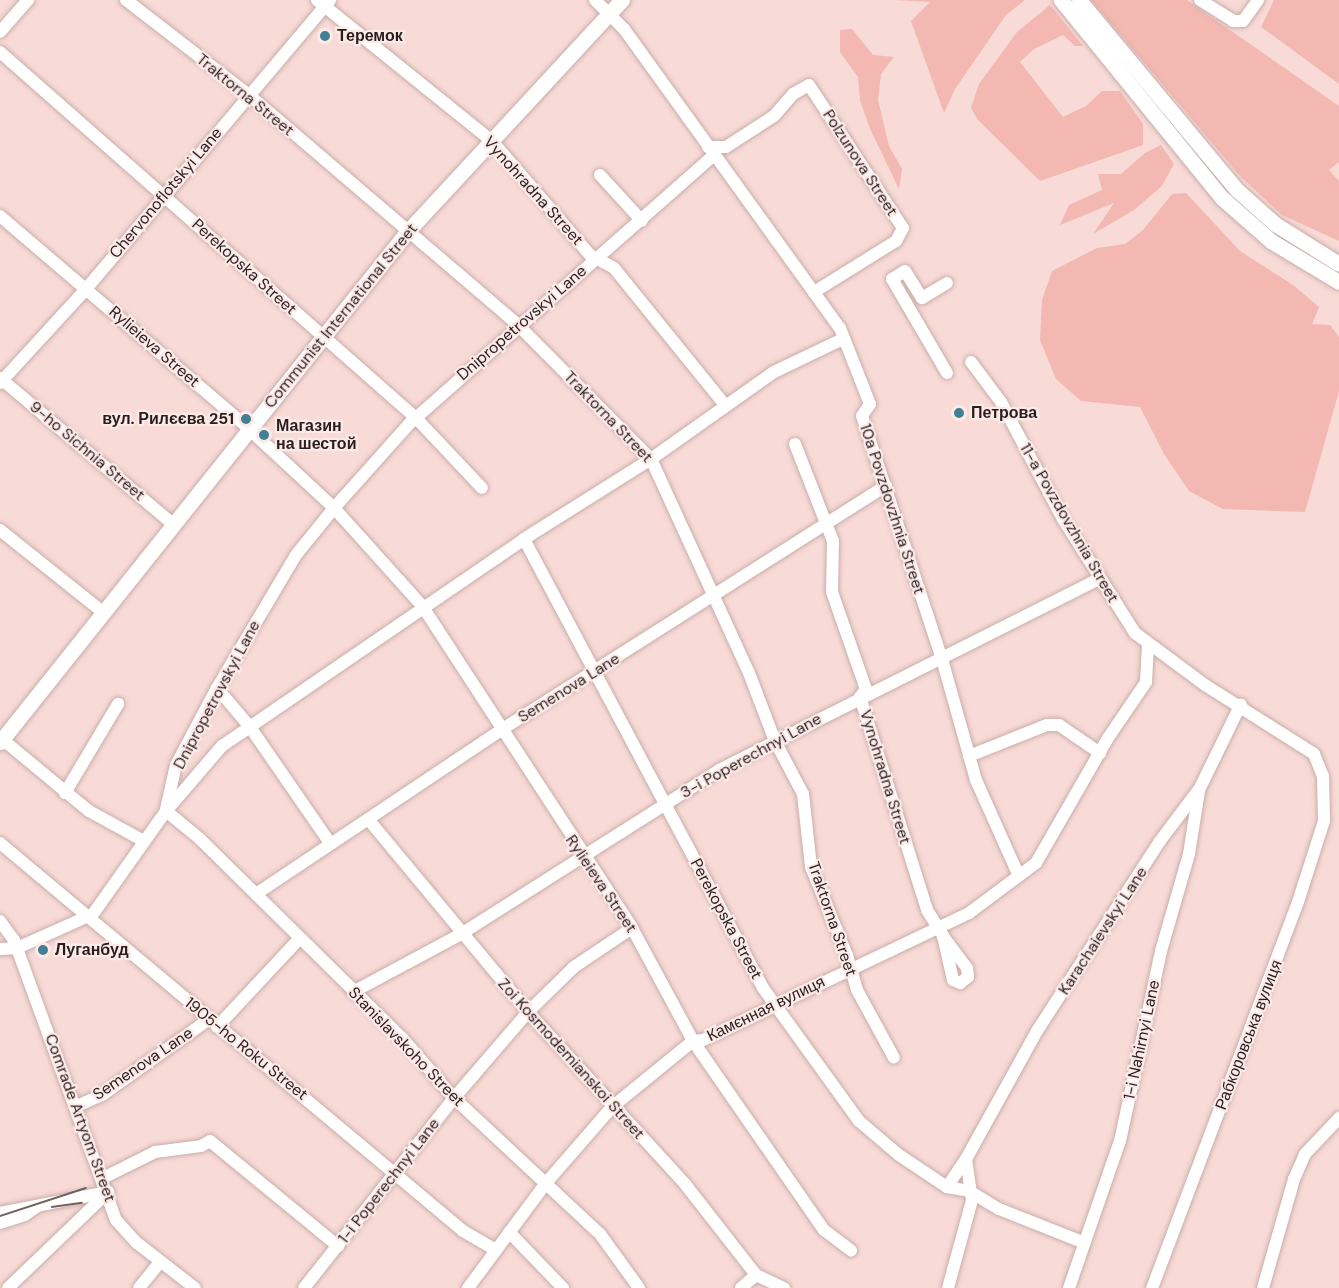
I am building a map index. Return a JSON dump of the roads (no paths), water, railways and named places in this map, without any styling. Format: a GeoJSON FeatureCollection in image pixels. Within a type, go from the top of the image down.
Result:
{"type":"FeatureCollection","features":[{"type":"Feature","properties":{"kind":"main road"},"geometry":{"type":"LineString","coordinates":[[609,16],[611,0]]}},
{"type":"Feature","properties":{"kind":"main road","name":"Communist International Street"},"geometry":{"type":"LineString","coordinates":[[1,740],[406,233],[622,0]]}},
{"type":"Feature","properties":{"kind":"main road"},"geometry":{"type":"LineString","coordinates":[[1061,0],[1222,198],[1271,241],[1339,282]]}},
{"type":"Feature","properties":{"kind":"main road"},"geometry":{"type":"LineString","coordinates":[[1079,0],[1237,190],[1275,224],[1339,264]]}},
{"type":"Feature","properties":{"kind":"street"},"geometry":{"type":"LineString","coordinates":[[0,32],[28,0]]}},
{"type":"Feature","properties":{"kind":"street","name":"Traktorna Street"},"geometry":{"type":"LineString","coordinates":[[126,0],[249,95],[406,233],[518,326],[651,459],[775,741],[807,803],[811,867],[851,968],[857,990],[894,1058]]}},
{"type":"Feature","properties":{"kind":"street","name":"10a Povzdovzhnia Street"},"geometry":{"type":"LineString","coordinates":[[594,0],[624,29],[814,292],[843,339],[870,404],[862,416],[942,659],[969,756],[1019,876]]}},
{"type":"Feature","properties":{"kind":"street"},"geometry":{"type":"LineString","coordinates":[[1200,0],[1233,21],[1243,21],[1258,0]]}},
{"type":"Feature","properties":{"kind":"street","name":"Chervonoflotskyi Lane"},"geometry":{"type":"LineString","coordinates":[[1,381],[86,289],[324,2]]}},
{"type":"Feature","properties":{"kind":"street","name":"Vynohradna Street"},"geometry":{"type":"LineString","coordinates":[[324,2],[492,141],[590,255],[614,268],[724,405]]}},
{"type":"Feature","properties":{"kind":"street","name":"Perekopska Street"},"geometry":{"type":"LineString","coordinates":[[0,52],[164,194],[323,339],[416,418],[482,488]]}},
{"type":"Feature","properties":{"kind":"street","name":"Dnipropetrovskyi Lane"},"geometry":{"type":"LineString","coordinates":[[166,811],[176,765],[217,688],[296,555],[334,508],[416,418],[596,258],[642,221],[711,151],[726,147],[774,116],[793,94],[809,85]]}},
{"type":"Feature","properties":{"kind":"street","name":"Polzunova Street"},"geometry":{"type":"LineString","coordinates":[[809,85],[903,228],[896,241],[814,292]]}},
{"type":"Feature","properties":{"kind":"street"},"geometry":{"type":"LineString","coordinates":[[600,175],[642,221]]}},
{"type":"Feature","properties":{"kind":"street","name":"Rylieieva Street"},"geometry":{"type":"LineString","coordinates":[[0,216],[249,429],[304,483],[346,519],[423,607],[583,858],[632,928],[693,1041],[824,1230],[851,1250]]}},
{"type":"Feature","properties":{"kind":"street"},"geometry":{"type":"LineString","coordinates":[[947,283],[922,298],[904,271],[892,279],[947,373]]}},
{"type":"Feature","properties":{"kind":"street","name":"Dnipropetrovskyi Lane"},"geometry":{"type":"LineString","coordinates":[[166,811],[222,746],[524,539],[651,459],[724,405],[774,372],[843,339]]}},
{"type":"Feature","properties":{"kind":"street","name":"11-a Povzdovzhnia Street"},"geometry":{"type":"LineString","coordinates":[[971,362],[1001,402],[1099,579],[1135,633],[1205,685],[1241,704],[1314,754],[1323,776]]}},
{"type":"Feature","properties":{"kind":"street","name":"9-ho Sichnia Street"},"geometry":{"type":"LineString","coordinates":[[1,381],[173,524]]}},
{"type":"Feature","properties":{"kind":"street","name":"Vynohradna Street"},"geometry":{"type":"LineString","coordinates":[[795,444],[828,524],[834,558],[832,592],[866,689],[860,697],[939,932]]}},
{"type":"Feature","properties":{"kind":"street","name":"Semenova Lane"},"geometry":{"type":"LineString","coordinates":[[256,894],[501,730],[713,598],[886,486]]}},
{"type":"Feature","properties":{"kind":"street"},"geometry":{"type":"LineString","coordinates":[[0,530],[104,613]]}},
{"type":"Feature","properties":{"kind":"street","name":"Perekopska Street"},"geometry":{"type":"LineString","coordinates":[[524,539],[775,1005],[859,1121],[898,1155],[947,1186],[969,1191],[999,1209],[1085,1243]]}},
{"type":"Feature","properties":{"kind":"street","name":"3-i Poperechnyi Lane"},"geometry":{"type":"LineString","coordinates":[[353,992],[461,934],[666,804],[775,741],[860,697],[942,659],[1029,611],[1099,579]]}},
{"type":"Feature","properties":{"kind":"street","name":"Камєнная вулиця"},"geometry":{"type":"LineString","coordinates":[[468,1288],[546,1183],[612,1107],[693,1041],[851,968],[939,932],[969,913],[1036,863],[1100,753],[1146,682],[1148,643]]}},
{"type":"Feature","properties":{"kind":"street"},"geometry":{"type":"LineString","coordinates":[[217,688],[250,727],[330,843]]}},
{"type":"Feature","properties":{"kind":"street"},"geometry":{"type":"LineString","coordinates":[[65,794],[118,704]]}},
{"type":"Feature","properties":{"kind":"street","name":"Karachaievskyi Lane"},"geometry":{"type":"LineString","coordinates":[[947,1186],[966,1159],[1037,1031],[1160,842],[1200,788],[1241,704]]}},
{"type":"Feature","properties":{"kind":"street"},"geometry":{"type":"LineString","coordinates":[[969,756],[1047,725],[1059,724],[1100,753]]}},
{"type":"Feature","properties":{"kind":"street"},"geometry":{"type":"LineString","coordinates":[[1,740],[65,794],[144,841]]}},
{"type":"Feature","properties":{"kind":"street","name":"Рабкоровська вулиця"},"geometry":{"type":"LineString","coordinates":[[1152,1288],[1298,902],[1324,821],[1323,776]]}},
{"type":"Feature","properties":{"kind":"street","name":"1-i Nahirnyi Lane"},"geometry":{"type":"LineString","coordinates":[[1069,1288],[1120,1141],[1161,951],[1189,854],[1200,788]]}},
{"type":"Feature","properties":{"kind":"street"},"geometry":{"type":"LineString","coordinates":[[0,949],[17,948],[93,914],[166,811]]}},
{"type":"Feature","properties":{"kind":"street","name":"Stanislavskoho Street"},"geometry":{"type":"LineString","coordinates":[[166,811],[256,894],[299,939],[403,1039],[454,1098],[600,1234],[639,1288]]}},
{"type":"Feature","properties":{"kind":"street","name":"Zoi Kosmodemianskoi Street"},"geometry":{"type":"LineString","coordinates":[[368,819],[528,1012],[612,1107],[686,1184],[756,1275],[784,1288]]}},
{"type":"Feature","properties":{"kind":"street","name":"1905-ho Roku Street"},"geometry":{"type":"LineString","coordinates":[[0,843],[213,1024],[397,1173],[463,1231],[496,1250]]}},
{"type":"Feature","properties":{"kind":"street","name":"Comrade Artyom Street"},"geometry":{"type":"LineString","coordinates":[[0,921],[17,948],[77,1106],[116,1220],[160,1262],[195,1288]]}},
{"type":"Feature","properties":{"kind":"street","name":"1-i Poperechnyi Lane"},"geometry":{"type":"LineString","coordinates":[[304,1288],[454,1098],[528,1012],[574,967],[632,928]]}},
{"type":"Feature","properties":{"kind":"street","name":"Semenova Lane"},"geometry":{"type":"LineString","coordinates":[[77,1106],[102,1095],[213,1024],[299,939]]}},
{"type":"Feature","properties":{"kind":"street"},"geometry":{"type":"LineString","coordinates":[[1263,1288],[1294,1179],[1305,1154],[1339,1118]]}},
{"type":"Feature","properties":{"kind":"street"},"geometry":{"type":"LineString","coordinates":[[103,1178],[155,1152],[201,1146],[210,1141],[338,1246]]}},
{"type":"Feature","properties":{"kind":"street"},"geometry":{"type":"LineString","coordinates":[[948,1288],[972,1200],[966,1159]]}},
{"type":"Feature","properties":{"kind":"street"},"geometry":{"type":"LineString","coordinates":[[0,1213],[108,1192]]}},
{"type":"Feature","properties":{"kind":"street"},"geometry":{"type":"LineString","coordinates":[[8,1288],[108,1192]]}},
{"type":"Feature","properties":{"kind":"street"},"geometry":{"type":"LineString","coordinates":[[0,1223],[36,1207]]}},
{"type":"Feature","properties":{"kind":"street"},"geometry":{"type":"LineString","coordinates":[[509,1233],[563,1288]]}},
{"type":"Feature","properties":{"kind":"street"},"geometry":{"type":"LineString","coordinates":[[139,1288],[160,1262]]}},
{"type":"Feature","properties":{"kind":"street"},"geometry":{"type":"LineString","coordinates":[[741,1288],[756,1275]]}},
{"type":"Feature","properties":{"kind":"tram line"},"geometry":{"type":"LineString","coordinates":[[0,1216],[86,1188]]}},
{"type":"Feature","properties":{"kind":"tram line"},"geometry":{"type":"LineString","coordinates":[[52,1207],[82,1203]]}},
{"type":"Feature","properties":{"kind":"place","name":"Теремок"},"geometry":{"type":"Point","coordinates":[325,36]}},
{"type":"Feature","properties":{"kind":"place","name":"Петрова"},"geometry":{"type":"Point","coordinates":[959,413]}},
{"type":"Feature","properties":{"kind":"place","name":"вул. Рилєєва 251"},"geometry":{"type":"Point","coordinates":[246,419]}},
{"type":"Feature","properties":{"kind":"place","name":"Магазин на шестой"},"geometry":{"type":"Point","coordinates":[264,435]}},
{"type":"Feature","properties":{"kind":"place","name":"Луганбуд"},"geometry":{"type":"Point","coordinates":[43,950]}}]}
